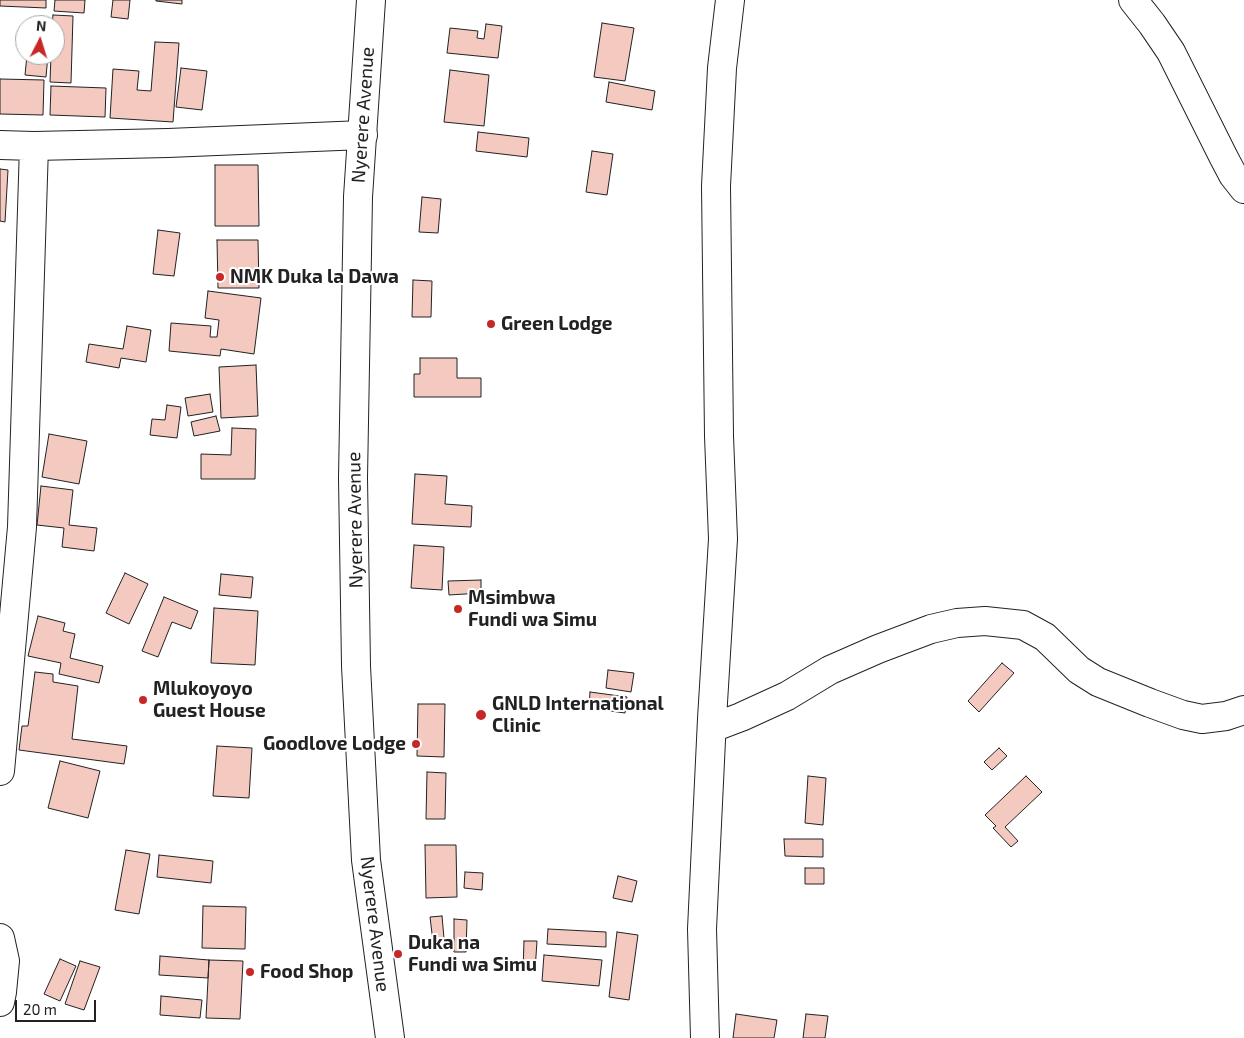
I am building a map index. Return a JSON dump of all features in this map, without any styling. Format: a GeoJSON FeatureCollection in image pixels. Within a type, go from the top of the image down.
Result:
{"type":"FeatureCollection","features":[{"type":"Feature","properties":{"kind":"street","name":"Nyerere Avenue"},"geometry":{"type":"LineString","coordinates":[[371,0],[358,196],[353,478],[356,666],[366,860],[390,1038]]}},
{"type":"Feature","properties":{"kind":"street"},"geometry":{"type":"LineString","coordinates":[[1132,0],[1152,24],[1171,52],[1233,175],[1244,189]]}},
{"type":"Feature","properties":{"kind":"street"},"geometry":{"type":"LineString","coordinates":[[705,1038],[702,929],[724,539],[719,436],[716,186],[722,68],[733,1]]}},
{"type":"Feature","properties":{"kind":"street"},"geometry":{"type":"LineString","coordinates":[[0,145],[168,143],[363,135]]}},
{"type":"Feature","properties":{"kind":"street"},"geometry":{"type":"LineString","coordinates":[[0,771],[22,527],[34,146]]}},
{"type":"Feature","properties":{"kind":"street"},"geometry":{"type":"LineString","coordinates":[[712,728],[741,718],[786,696],[830,670],[878,649],[931,629],[957,623],[985,621],[1023,624],[1045,637],[1079,670],[1098,682],[1166,709],[1202,719],[1226,716],[1244,710]]}},
{"type":"Feature","properties":{"kind":"street"},"geometry":{"type":"LineString","coordinates":[[0,938],[5,961],[0,1002]]}},
{"type":"Feature","properties":{"kind":"building"},"geometry":{"type":"Polygon","coordinates":[[[0,0],[46,0],[46,8],[0,6],[0,0]]]}},
{"type":"Feature","properties":{"kind":"building"},"geometry":{"type":"Polygon","coordinates":[[[55,0],[85,0],[84,13],[54,11],[55,0]]]}},
{"type":"Feature","properties":{"kind":"building"},"geometry":{"type":"Polygon","coordinates":[[[113,0],[130,0],[128,19],[111,17],[113,0]]]}},
{"type":"Feature","properties":{"kind":"building"},"geometry":{"type":"Polygon","coordinates":[[[182,0],[182,4],[156,1],[182,0]]]}},
{"type":"Feature","properties":{"kind":"building"},"geometry":{"type":"Polygon","coordinates":[[[65,16],[73,16],[71,83],[50,82],[51,65],[65,65],[65,16]]]}},
{"type":"Feature","properties":{"kind":"building"},"geometry":{"type":"Polygon","coordinates":[[[602,23],[634,28],[625,81],[594,77],[602,23]]]}},
{"type":"Feature","properties":{"kind":"building"},"geometry":{"type":"Polygon","coordinates":[[[486,24],[502,26],[498,58],[447,53],[450,28],[478,31],[477,38],[484,39],[486,24]]]}},
{"type":"Feature","properties":{"kind":"building"},"geometry":{"type":"Polygon","coordinates":[[[155,42],[179,43],[173,122],[110,118],[113,69],[139,71],[137,90],[151,91],[155,42]]]}},
{"type":"Feature","properties":{"kind":"building"},"geometry":{"type":"Polygon","coordinates":[[[26,65],[47,65],[46,77],[25,75],[26,65]]]}},
{"type":"Feature","properties":{"kind":"building"},"geometry":{"type":"Polygon","coordinates":[[[181,68],[207,71],[202,110],[176,107],[181,68]]]}},
{"type":"Feature","properties":{"kind":"building"},"geometry":{"type":"Polygon","coordinates":[[[450,70],[489,75],[484,126],[444,122],[450,70]]]}},
{"type":"Feature","properties":{"kind":"building"},"geometry":{"type":"Polygon","coordinates":[[[0,79],[44,80],[43,115],[0,114],[0,79]]]}},
{"type":"Feature","properties":{"kind":"building"},"geometry":{"type":"Polygon","coordinates":[[[609,82],[655,91],[652,110],[606,102],[609,82]]]}},
{"type":"Feature","properties":{"kind":"building"},"geometry":{"type":"Polygon","coordinates":[[[51,86],[106,88],[105,117],[50,115],[51,86]]]}},
{"type":"Feature","properties":{"kind":"building"},"geometry":{"type":"Polygon","coordinates":[[[478,132],[529,138],[527,157],[476,151],[478,132]]]}},
{"type":"Feature","properties":{"kind":"building"},"geometry":{"type":"Polygon","coordinates":[[[592,151],[613,154],[607,195],[586,192],[592,151]]]}},
{"type":"Feature","properties":{"kind":"building"},"geometry":{"type":"Polygon","coordinates":[[[215,165],[258,165],[259,226],[215,226],[215,165]]]}},
{"type":"Feature","properties":{"kind":"building"},"geometry":{"type":"Polygon","coordinates":[[[0,169],[8,170],[5,222],[0,221],[0,169]]]}},
{"type":"Feature","properties":{"kind":"building"},"geometry":{"type":"Polygon","coordinates":[[[422,197],[441,199],[438,233],[419,232],[422,197]]]}},
{"type":"Feature","properties":{"kind":"building"},"geometry":{"type":"Polygon","coordinates":[[[158,230],[180,233],[174,276],[153,274],[158,230]]]}},
{"type":"Feature","properties":{"kind":"building"},"geometry":{"type":"Polygon","coordinates":[[[217,240],[258,240],[259,288],[218,288],[217,240]]]}},
{"type":"Feature","properties":{"kind":"building"},"geometry":{"type":"Polygon","coordinates":[[[413,280],[432,281],[431,317],[412,317],[413,280]]]}},
{"type":"Feature","properties":{"kind":"building"},"geometry":{"type":"Polygon","coordinates":[[[208,291],[261,298],[254,354],[221,349],[220,356],[169,351],[171,323],[211,326],[210,337],[217,337],[219,320],[205,318],[208,291]]]}},
{"type":"Feature","properties":{"kind":"building"},"geometry":{"type":"Polygon","coordinates":[[[127,326],[151,330],[146,362],[121,358],[119,368],[86,362],[89,344],[123,349],[127,326]]]}},
{"type":"Feature","properties":{"kind":"building"},"geometry":{"type":"Polygon","coordinates":[[[420,358],[457,358],[457,378],[481,378],[481,397],[414,397],[414,374],[420,374],[420,358]]]}},
{"type":"Feature","properties":{"kind":"building"},"geometry":{"type":"Polygon","coordinates":[[[256,365],[258,416],[221,418],[219,367],[256,365]]]}},
{"type":"Feature","properties":{"kind":"building"},"geometry":{"type":"Polygon","coordinates":[[[210,394],[213,412],[188,416],[185,398],[210,394]]]}},
{"type":"Feature","properties":{"kind":"building"},"geometry":{"type":"Polygon","coordinates":[[[167,405],[181,407],[177,438],[150,435],[152,419],[165,420],[167,405]]]}},
{"type":"Feature","properties":{"kind":"building"},"geometry":{"type":"Polygon","coordinates":[[[216,416],[220,431],[194,436],[191,422],[216,416]]]}},
{"type":"Feature","properties":{"kind":"building"},"geometry":{"type":"Polygon","coordinates":[[[232,428],[256,429],[255,479],[201,479],[201,454],[231,455],[232,428]]]}},
{"type":"Feature","properties":{"kind":"building"},"geometry":{"type":"Polygon","coordinates":[[[49,434],[87,441],[79,484],[42,477],[49,434]]]}},
{"type":"Feature","properties":{"kind":"building"},"geometry":{"type":"Polygon","coordinates":[[[415,474],[447,476],[445,504],[472,506],[471,527],[412,524],[415,474]]]}},
{"type":"Feature","properties":{"kind":"building"},"geometry":{"type":"Polygon","coordinates":[[[41,486],[73,490],[69,525],[97,528],[94,551],[62,547],[64,528],[37,525],[41,486]]]}},
{"type":"Feature","properties":{"kind":"building"},"geometry":{"type":"Polygon","coordinates":[[[414,545],[444,547],[442,590],[411,588],[414,545]]]}},
{"type":"Feature","properties":{"kind":"building"},"geometry":{"type":"Polygon","coordinates":[[[125,573],[148,584],[129,624],[106,613],[125,573]]]}},
{"type":"Feature","properties":{"kind":"building"},"geometry":{"type":"Polygon","coordinates":[[[221,574],[253,577],[251,598],[219,595],[221,574]]]}},
{"type":"Feature","properties":{"kind":"building"},"geometry":{"type":"Polygon","coordinates":[[[481,580],[481,593],[449,595],[448,581],[481,580]]]}},
{"type":"Feature","properties":{"kind":"building"},"geometry":{"type":"Polygon","coordinates":[[[164,597],[198,611],[191,629],[172,622],[158,657],[142,651],[164,597]]]}},
{"type":"Feature","properties":{"kind":"building"},"geometry":{"type":"Polygon","coordinates":[[[214,608],[258,611],[255,665],[211,663],[214,608]]]}},
{"type":"Feature","properties":{"kind":"building"},"geometry":{"type":"Polygon","coordinates":[[[38,616],[65,623],[63,631],[75,634],[70,658],[103,666],[99,683],[59,674],[61,663],[28,656],[38,616]]]}},
{"type":"Feature","properties":{"kind":"building"},"geometry":{"type":"Polygon","coordinates":[[[1002,663],[1014,673],[979,712],[968,701],[1002,663]]]}},
{"type":"Feature","properties":{"kind":"building"},"geometry":{"type":"Polygon","coordinates":[[[608,670],[634,673],[631,692],[606,688],[608,670]]]}},
{"type":"Feature","properties":{"kind":"building"},"geometry":{"type":"Polygon","coordinates":[[[35,672],[53,674],[53,682],[78,686],[72,739],[127,746],[124,764],[19,750],[22,726],[28,726],[35,672]]]}},
{"type":"Feature","properties":{"kind":"building"},"geometry":{"type":"Polygon","coordinates":[[[590,692],[627,697],[625,713],[589,708],[590,692]]]}},
{"type":"Feature","properties":{"kind":"building"},"geometry":{"type":"Polygon","coordinates":[[[418,704],[445,704],[444,757],[417,756],[418,704]]]}},
{"type":"Feature","properties":{"kind":"building"},"geometry":{"type":"Polygon","coordinates":[[[217,746],[252,748],[249,798],[213,796],[217,746]]]}},
{"type":"Feature","properties":{"kind":"building"},"geometry":{"type":"Polygon","coordinates":[[[999,748],[1007,756],[992,770],[984,762],[999,748]]]}},
{"type":"Feature","properties":{"kind":"building"},"geometry":{"type":"Polygon","coordinates":[[[60,761],[100,771],[88,818],[48,808],[60,761]]]}},
{"type":"Feature","properties":{"kind":"building"},"geometry":{"type":"Polygon","coordinates":[[[427,772],[446,773],[445,819],[426,819],[427,772]]]}},
{"type":"Feature","properties":{"kind":"building"},"geometry":{"type":"Polygon","coordinates":[[[808,776],[826,778],[823,825],[805,823],[808,776]]]}},
{"type":"Feature","properties":{"kind":"building"},"geometry":{"type":"Polygon","coordinates":[[[1026,776],[1042,792],[1005,827],[1018,841],[1011,847],[993,828],[996,826],[985,815],[1026,776]]]}},
{"type":"Feature","properties":{"kind":"building"},"geometry":{"type":"Polygon","coordinates":[[[784,839],[823,839],[823,857],[785,856],[784,839]]]}},
{"type":"Feature","properties":{"kind":"building"},"geometry":{"type":"Polygon","coordinates":[[[425,845],[456,845],[457,897],[426,898],[425,845]]]}},
{"type":"Feature","properties":{"kind":"building"},"geometry":{"type":"Polygon","coordinates":[[[126,850],[150,854],[139,914],[115,910],[126,850]]]}},
{"type":"Feature","properties":{"kind":"building"},"geometry":{"type":"Polygon","coordinates":[[[159,855],[213,861],[211,883],[157,877],[159,855]]]}},
{"type":"Feature","properties":{"kind":"building"},"geometry":{"type":"Polygon","coordinates":[[[805,868],[824,868],[824,884],[805,884],[805,868]]]}},
{"type":"Feature","properties":{"kind":"building"},"geometry":{"type":"Polygon","coordinates":[[[465,872],[483,873],[482,890],[464,888],[465,872]]]}},
{"type":"Feature","properties":{"kind":"building"},"geometry":{"type":"Polygon","coordinates":[[[618,876],[637,881],[632,902],[613,898],[618,876]]]}},
{"type":"Feature","properties":{"kind":"building"},"geometry":{"type":"Polygon","coordinates":[[[203,906],[246,907],[245,949],[202,948],[203,906]]]}},
{"type":"Feature","properties":{"kind":"building"},"geometry":{"type":"Polygon","coordinates":[[[442,916],[445,949],[434,950],[430,917],[442,916]]]}},
{"type":"Feature","properties":{"kind":"building"},"geometry":{"type":"Polygon","coordinates":[[[454,919],[467,920],[466,952],[454,952],[454,919]]]}},
{"type":"Feature","properties":{"kind":"building"},"geometry":{"type":"Polygon","coordinates":[[[548,929],[606,932],[606,947],[547,944],[548,929]]]}},
{"type":"Feature","properties":{"kind":"building"},"geometry":{"type":"Polygon","coordinates":[[[617,932],[638,935],[629,1000],[609,997],[617,932]]]}},
{"type":"Feature","properties":{"kind":"building"},"geometry":{"type":"Polygon","coordinates":[[[524,941],[537,941],[535,971],[523,970],[524,941]]]}},
{"type":"Feature","properties":{"kind":"building"},"geometry":{"type":"Polygon","coordinates":[[[544,955],[602,960],[599,986],[542,981],[544,955]]]}},
{"type":"Feature","properties":{"kind":"building"},"geometry":{"type":"Polygon","coordinates":[[[160,956],[209,960],[208,978],[159,975],[160,956]]]}},
{"type":"Feature","properties":{"kind":"building"},"geometry":{"type":"Polygon","coordinates":[[[60,959],[76,966],[60,1001],[44,994],[60,959]]]}},
{"type":"Feature","properties":{"kind":"building"},"geometry":{"type":"Polygon","coordinates":[[[209,960],[243,961],[240,1019],[206,1018],[209,960]]]}},
{"type":"Feature","properties":{"kind":"building"},"geometry":{"type":"Polygon","coordinates":[[[80,961],[100,967],[84,1010],[65,1004],[80,961]]]}},
{"type":"Feature","properties":{"kind":"building"},"geometry":{"type":"Polygon","coordinates":[[[161,996],[202,1000],[200,1018],[160,1015],[161,996]]]}},
{"type":"Feature","properties":{"kind":"building"},"geometry":{"type":"Polygon","coordinates":[[[736,1014],[777,1020],[774,1038],[733,1038],[736,1014]]]}},
{"type":"Feature","properties":{"kind":"building"},"geometry":{"type":"Polygon","coordinates":[[[806,1014],[828,1016],[825,1038],[803,1038],[806,1014]]]}},
{"type":"Feature","properties":{"kind":"place","name":"NMK Duka la Dawa"},"geometry":{"type":"Point","coordinates":[220,277]}},
{"type":"Feature","properties":{"kind":"place","name":"Green Lodge"},"geometry":{"type":"Point","coordinates":[491,324]}},
{"type":"Feature","properties":{"kind":"place","name":"Msimbwa Fundi wa Simu"},"geometry":{"type":"Point","coordinates":[458,609]}},
{"type":"Feature","properties":{"kind":"place","name":"Mlukoyoyo Guest House"},"geometry":{"type":"Point","coordinates":[143,700]}},
{"type":"Feature","properties":{"kind":"place","name":"GNLD International Clinic"},"geometry":{"type":"Point","coordinates":[481,715]}},
{"type":"Feature","properties":{"kind":"place","name":"Goodlove Lodge"},"geometry":{"type":"Point","coordinates":[416,744]}},
{"type":"Feature","properties":{"kind":"place","name":"Duka na Fundi wa Simu"},"geometry":{"type":"Point","coordinates":[398,954]}},
{"type":"Feature","properties":{"kind":"place","name":"Food Shop"},"geometry":{"type":"Point","coordinates":[250,972]}}]}
